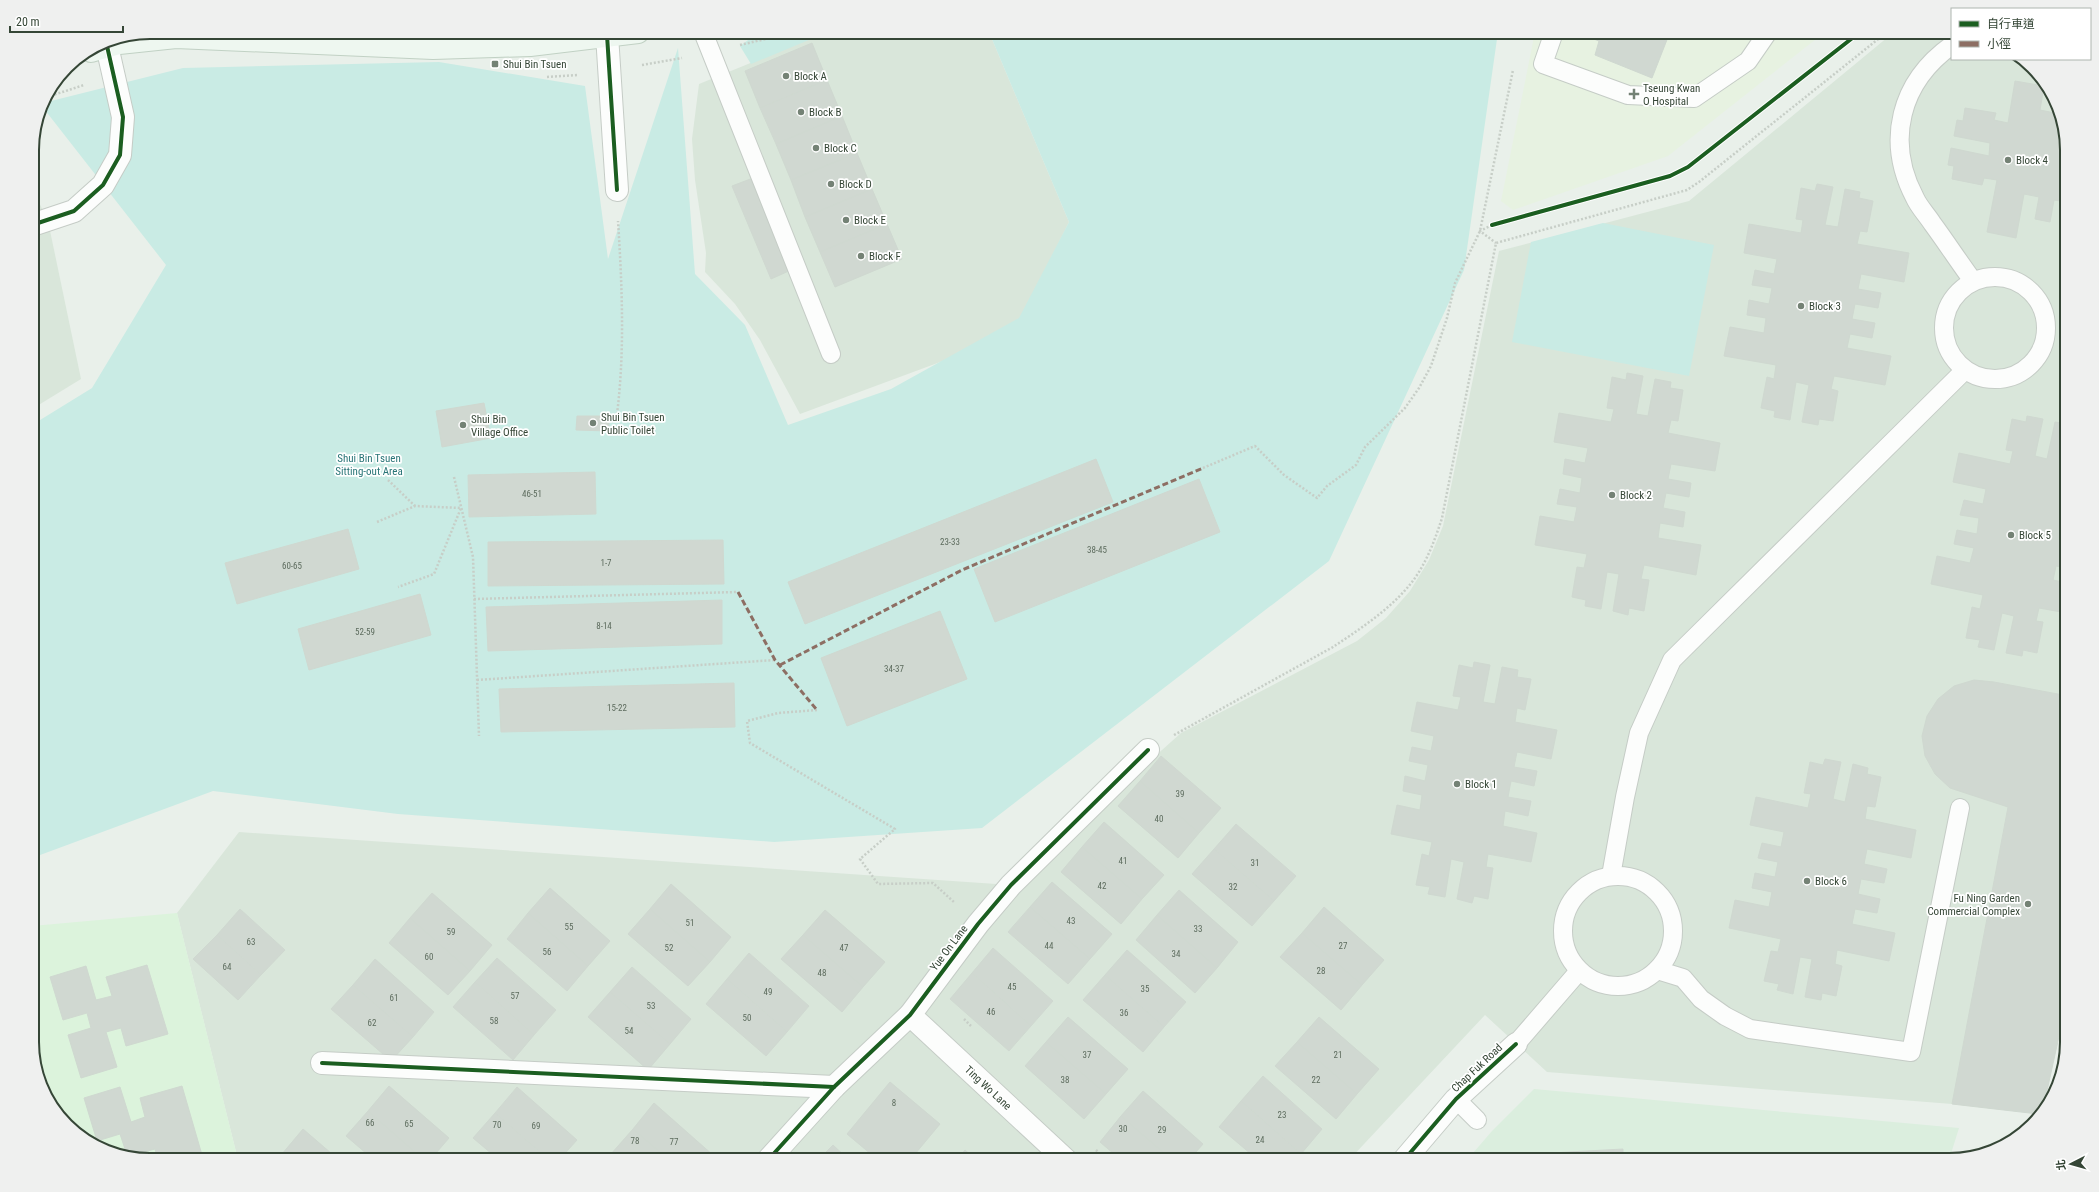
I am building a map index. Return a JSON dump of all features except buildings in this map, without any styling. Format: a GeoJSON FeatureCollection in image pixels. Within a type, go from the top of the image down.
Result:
{"type":"FeatureCollection","features":[{"type":"Feature","properties":{"kind":"main road"},"geometry":{"type":"LineString","coordinates":[[125,42],[157,39]]}},
{"type":"Feature","properties":{"kind":"main road"},"geometry":{"type":"LineString","coordinates":[[223,39],[433,48],[530,45],[576,39]]}},
{"type":"Feature","properties":{"kind":"street"},"geometry":{"type":"LineString","coordinates":[[607,39],[617,190]]}},
{"type":"Feature","properties":{"kind":"street"},"geometry":{"type":"LineString","coordinates":[[39,223],[74,211],[103,185],[120,155],[122,117],[100,51]]}},
{"type":"Feature","properties":{"kind":"street","name":"Yue On Lane"},"geometry":{"type":"LineString","coordinates":[[774,1153],[834,1087],[910,1015],[978,924],[1011,885],[1148,750]]}},
{"type":"Feature","properties":{"kind":"street","name":"Ting Wo Lane"},"geometry":{"type":"LineString","coordinates":[[910,1015],[1058,1153]]}},
{"type":"Feature","properties":{"kind":"street","name":"Chap Fuk Road"},"geometry":{"type":"LineString","coordinates":[[1410,1153],[1456,1099],[1516,1044]]}},
{"type":"Feature","properties":{"kind":"street"},"geometry":{"type":"LineString","coordinates":[[322,1063],[834,1087]]}},
{"type":"Feature","properties":{"kind":"lane"},"geometry":{"type":"LineString","coordinates":[[706,39],[831,354]]}},
{"type":"Feature","properties":{"kind":"lane"},"geometry":{"type":"LineString","coordinates":[[1552,39],[1543,64],[1628,95],[1694,98],[1748,61],[1763,39]]}},
{"type":"Feature","properties":{"kind":"lane"},"geometry":{"type":"LineString","coordinates":[[1951,46],[1935,57],[1912,88],[1900,124],[1901,162],[1915,198],[1973,281]]}},
{"type":"Feature","properties":{"kind":"lane"},"geometry":{"type":"LineString","coordinates":[[1996,275],[2020,282],[2038,298],[2047,321],[2044,345],[2031,365],[2011,378],[1986,380],[1964,370],[1948,350],[1943,323],[1952,298],[1973,281],[1996,275]]}},
{"type":"Feature","properties":{"kind":"lane"},"geometry":{"type":"LineString","coordinates":[[1611,876],[1625,797],[1639,733],[1672,660],[1964,370]]}},
{"type":"Feature","properties":{"kind":"lane"},"geometry":{"type":"LineString","coordinates":[[1657,970],[1683,978],[1701,999],[1725,1016],[1750,1029],[1912,1052],[1960,808]]}},
{"type":"Feature","properties":{"kind":"lane"},"geometry":{"type":"LineString","coordinates":[[1611,876],[1628,877],[1644,882],[1658,893],[1667,907],[1672,923],[1672,940],[1667,957],[1657,970],[1643,980],[1627,985],[1610,986],[1594,981],[1580,971],[1569,957],[1563,940],[1563,922],[1569,905],[1579,891],[1594,881],[1611,876]]}},
{"type":"Feature","properties":{"kind":"lane"},"geometry":{"type":"LineString","coordinates":[[1516,1044],[1580,971]]}},
{"type":"Feature","properties":{"kind":"lane"},"geometry":{"type":"LineString","coordinates":[[1456,1099],[1477,1120]]}},
{"type":"Feature","properties":{"kind":"path"},"geometry":{"type":"LineString","coordinates":[[1496,243],[1687,190],[1878,39]]}},
{"type":"Feature","properties":{"kind":"path"},"geometry":{"type":"LineString","coordinates":[[1203,468],[1255,446],[1284,475],[1317,498],[1327,486],[1356,465],[1365,447],[1389,426],[1419,388],[1439,344],[1447,318],[1455,282],[1480,231],[1514,65]]}},
{"type":"Feature","properties":{"kind":"path"},"geometry":{"type":"LineString","coordinates":[[617,190],[621,272],[621,385],[617,414]]}},
{"type":"Feature","properties":{"kind":"path"},"geometry":{"type":"LineString","coordinates":[[1480,231],[1500,223]]}},
{"type":"Feature","properties":{"kind":"path"},"geometry":{"type":"LineString","coordinates":[[1480,231],[1496,243]]}},
{"type":"Feature","properties":{"kind":"path"},"geometry":{"type":"LineString","coordinates":[[1148,750],[1333,647],[1353,634],[1392,602],[1412,583],[1432,546],[1442,518],[1496,243]]}},
{"type":"Feature","properties":{"kind":"path"},"geometry":{"type":"LineString","coordinates":[[454,477],[473,557],[479,736]]}},
{"type":"Feature","properties":{"kind":"path"},"geometry":{"type":"LineString","coordinates":[[388,480],[414,506]]}},
{"type":"Feature","properties":{"kind":"path"},"geometry":{"type":"LineString","coordinates":[[376,522],[414,506],[461,508]]}},
{"type":"Feature","properties":{"kind":"path"},"geometry":{"type":"LineString","coordinates":[[398,587],[434,574],[461,508]]}},
{"type":"Feature","properties":{"kind":"path"},"geometry":{"type":"LineString","coordinates":[[474,599],[738,592]]}},
{"type":"Feature","properties":{"kind":"path"},"geometry":{"type":"LineString","coordinates":[[477,680],[775,660]]}},
{"type":"Feature","properties":{"kind":"path"},"geometry":{"type":"LineString","coordinates":[[817,710],[778,713],[748,721],[750,743],[895,829],[860,859],[878,884],[933,883],[978,924]]}},
{"type":"Feature","properties":{"kind":"shaded area"},"geometry":{"type":"Polygon","coordinates":[[[810,39],[992,39],[1069,222],[1013,335],[800,414],[760,340],[735,304],[705,272],[706,253],[695,180],[692,139],[699,84],[810,39]]]}},
{"type":"Feature","properties":{"kind":"shaded area","name":"Tseung Kwan O Hospital"},"geometry":{"type":"Polygon","coordinates":[[[1534,39],[1816,39],[1668,156],[1513,210],[1501,201],[1534,39]]]}},
{"type":"Feature","properties":{"kind":"shaded area"},"geometry":{"type":"Polygon","coordinates":[[[1886,39],[1951,39],[1951,60],[2013,60],[2032,77],[2049,101],[2058,129],[2060,143],[2060,1032],[2046,1095],[2033,1113],[1952,1104],[1547,1072],[1485,1015],[1356,1153],[236,1153],[177,913],[239,832],[1011,885],[1181,733],[1357,641],[1386,618],[1410,591],[1429,560],[1443,526],[1499,251],[1689,201],[1886,39]]]}},
{"type":"Feature","properties":{"kind":"shaded area"},"geometry":{"type":"Polygon","coordinates":[[[39,202],[48,221],[81,379],[39,405],[39,202]]]}},
{"type":"Feature","properties":{"kind":"shaded area"},"geometry":{"type":"Polygon","coordinates":[[[177,913],[236,1153],[150,1153],[122,1149],[108,1145],[83,1130],[62,1109],[47,1084],[39,1049],[39,925],[177,913]]]}},
{"type":"Feature","properties":{"kind":"shaded area"},"geometry":{"type":"Polygon","coordinates":[[[1534,1089],[1959,1128],[1951,1153],[1949,1153],[1473,1153],[1492,1131],[1534,1089]]]}},
{"type":"Feature","properties":{"kind":"green space"},"geometry":{"type":"Polygon","coordinates":[[[750,39],[811,39],[751,64],[740,46],[750,39]]]}},
{"type":"Feature","properties":{"kind":"green space","name":"Shui Bin Tsuen Sitting-out Area"},"geometry":{"type":"Polygon","coordinates":[[[992,39],[1497,39],[1464,270],[1329,561],[982,828],[774,842],[398,814],[213,791],[39,855],[39,421],[92,388],[166,265],[46,111],[50,101],[183,68],[439,62],[585,86],[608,259],[678,48],[695,274],[745,325],[788,425],[891,389],[1019,318],[1069,222],[992,39]]]}},
{"type":"Feature","properties":{"kind":"green space"},"geometry":{"type":"Polygon","coordinates":[[[1603,223],[1714,245],[1689,376],[1512,342],[1531,242],[1603,223]]]}},
{"type":"Feature","properties":{"kind":"marked path"},"geometry":{"type":"LineString","coordinates":[[780,665],[962,570],[1203,468]]}},
{"type":"Feature","properties":{"kind":"marked path"},"geometry":{"type":"LineString","coordinates":[[738,592],[775,660],[817,710]]}},
{"type":"Feature","properties":{"kind":"cycle path"},"geometry":{"type":"LineString","coordinates":[[607,39],[617,190]]}},
{"type":"Feature","properties":{"kind":"cycle path"},"geometry":{"type":"LineString","coordinates":[[1492,225],[1670,176],[1688,167],[1851,39]]}},
{"type":"Feature","properties":{"kind":"cycle path"},"geometry":{"type":"LineString","coordinates":[[39,223],[74,211],[103,185],[120,155],[123,117],[107,48]]}},
{"type":"Feature","properties":{"kind":"cycle path"},"geometry":{"type":"LineString","coordinates":[[774,1153],[834,1087],[910,1015],[978,924],[1011,885],[1148,750]]}},
{"type":"Feature","properties":{"kind":"cycle path"},"geometry":{"type":"LineString","coordinates":[[1410,1153],[1456,1099],[1516,1044]]}},
{"type":"Feature","properties":{"kind":"cycle path"},"geometry":{"type":"LineString","coordinates":[[322,1063],[834,1087]]}},
{"type":"Feature","properties":{"kind":"place","name":"Shui Bin Tsuen"},"geometry":{"type":"Point","coordinates":[495,64]}},
{"type":"Feature","properties":{"kind":"place","name":"Block A"},"geometry":{"type":"Point","coordinates":[786,76]}},
{"type":"Feature","properties":{"kind":"place","name":"Tseung Kwan O Hospital"},"geometry":{"type":"Point","coordinates":[1634,94]}},
{"type":"Feature","properties":{"kind":"place","name":"Block B"},"geometry":{"type":"Point","coordinates":[801,112]}},
{"type":"Feature","properties":{"kind":"place","name":"Block C"},"geometry":{"type":"Point","coordinates":[816,148]}},
{"type":"Feature","properties":{"kind":"place","name":"Block 4"},"geometry":{"type":"Point","coordinates":[2008,160]}},
{"type":"Feature","properties":{"kind":"place","name":"Block D"},"geometry":{"type":"Point","coordinates":[831,184]}},
{"type":"Feature","properties":{"kind":"place","name":"Block E"},"geometry":{"type":"Point","coordinates":[846,220]}},
{"type":"Feature","properties":{"kind":"place","name":"Block F"},"geometry":{"type":"Point","coordinates":[861,256]}},
{"type":"Feature","properties":{"kind":"place","name":"Block 3"},"geometry":{"type":"Point","coordinates":[1801,306]}},
{"type":"Feature","properties":{"kind":"place","name":"Shui Bin Tsuen Public Toilet"},"geometry":{"type":"Point","coordinates":[593,423]}},
{"type":"Feature","properties":{"kind":"place","name":"Shui Bin Village Office"},"geometry":{"type":"Point","coordinates":[463,425]}},
{"type":"Feature","properties":{"kind":"place","name":"Block 2"},"geometry":{"type":"Point","coordinates":[1612,495]}},
{"type":"Feature","properties":{"kind":"place","name":"Block 5"},"geometry":{"type":"Point","coordinates":[2011,535]}},
{"type":"Feature","properties":{"kind":"place","name":"Block 1"},"geometry":{"type":"Point","coordinates":[1457,784]}},
{"type":"Feature","properties":{"kind":"place","name":"Block 6"},"geometry":{"type":"Point","coordinates":[1807,881]}},
{"type":"Feature","properties":{"kind":"place","name":"Fu Ning Garden Commercial Complex"},"geometry":{"type":"Point","coordinates":[2028,904]}}]}
